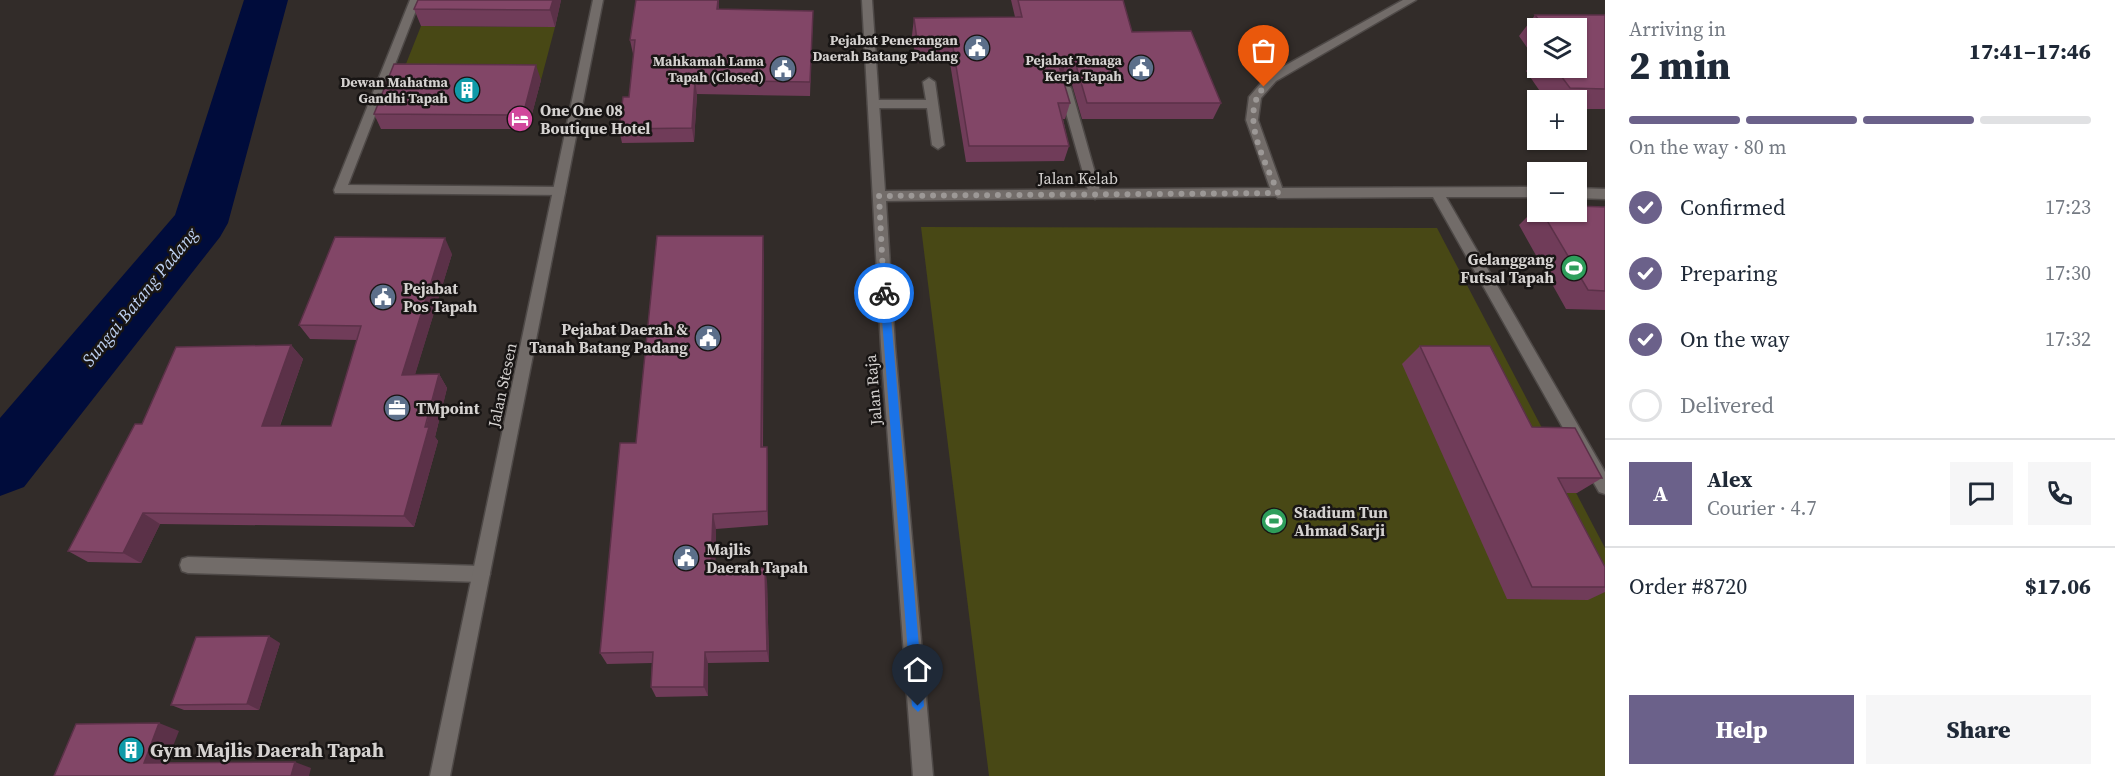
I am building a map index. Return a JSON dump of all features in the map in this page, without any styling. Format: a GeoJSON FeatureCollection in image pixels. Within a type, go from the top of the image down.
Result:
{"type":"FeatureCollection","features":[{"type":"Feature","properties":{"kind":"street"},"geometry":{"type":"LineString","coordinates":[[415,0],[340,190],[559,192]]}},
{"type":"Feature","properties":{"kind":"street","name":"Jalan Stesen"},"geometry":{"type":"LineString","coordinates":[[440,776],[598,0]]}},
{"type":"Feature","properties":{"kind":"street","name":"Jalan Raja"},"geometry":{"type":"LineString","coordinates":[[867,0],[888,346],[923,776]]}},
{"type":"Feature","properties":{"kind":"street"},"geometry":{"type":"LineString","coordinates":[[1278,193],[1252,120],[1255,97],[1272,78],[1411,0]]}},
{"type":"Feature","properties":{"kind":"street"},"geometry":{"type":"LineString","coordinates":[[929,82],[938,145]]}},
{"type":"Feature","properties":{"kind":"street"},"geometry":{"type":"LineString","coordinates":[[1063,82],[1095,194]]}},
{"type":"Feature","properties":{"kind":"street"},"geometry":{"type":"LineString","coordinates":[[874,104],[933,104]]}},
{"type":"Feature","properties":{"kind":"street","name":"Jalan Kelab"},"geometry":{"type":"LineString","coordinates":[[879,196],[1527,192]]}},
{"type":"Feature","properties":{"kind":"street"},"geometry":{"type":"LineString","coordinates":[[1437,193],[1605,487]]}},
{"type":"Feature","properties":{"kind":"street"},"geometry":{"type":"LineString","coordinates":[[1587,193],[1605,194]]}},
{"type":"Feature","properties":{"kind":"street"},"geometry":{"type":"LineString","coordinates":[[189,565],[481,574]]}},
{"type":"Feature","properties":{"kind":"shaded area"},"geometry":{"type":"Polygon","coordinates":[[[421,26],[555,27],[541,80],[400,79],[421,26]]]}},
{"type":"Feature","properties":{"kind":"shaded area","name":"Stadium Tun Ahmad Sarji"},"geometry":{"type":"Polygon","coordinates":[[[921,227],[1437,228],[1605,548],[1605,776],[989,776],[921,227]]]}},
{"type":"Feature","properties":{"kind":"building"},"geometry":{"type":"Polygon","coordinates":[[[418,0],[553,0],[550,10],[414,9],[418,0]]]}},
{"type":"Feature","properties":{"kind":"building"},"geometry":{"type":"Polygon","coordinates":[[[636,0],[718,0],[717,9],[813,11],[810,82],[695,80],[692,128],[619,129],[623,97],[629,97],[635,40],[630,40],[636,0]]]}},
{"type":"Feature","properties":{"kind":"building"},"geometry":{"type":"Polygon","coordinates":[[[1018,0],[1123,0],[1132,32],[1191,31],[1221,103],[1087,103],[1076,65],[1067,60],[1059,66],[1070,103],[1058,103],[1069,146],[969,146],[953,47],[918,47],[914,18],[1022,17],[1018,0]]]}},
{"type":"Feature","properties":{"kind":"building"},"geometry":{"type":"Polygon","coordinates":[[[1535,15],[1605,15],[1605,89],[1570,88],[1562,78],[1587,78],[1587,18],[1537,18],[1535,15]]]}},
{"type":"Feature","properties":{"kind":"building"},"geometry":{"type":"Polygon","coordinates":[[[394,64],[536,65],[523,115],[374,114],[394,64]]]}},
{"type":"Feature","properties":{"kind":"building"},"geometry":{"type":"Polygon","coordinates":[[[1587,206],[1605,207],[1605,291],[1588,290],[1548,222],[1587,222],[1587,206]]]}},
{"type":"Feature","properties":{"kind":"building"},"geometry":{"type":"Polygon","coordinates":[[[657,236],[763,236],[761,447],[767,447],[767,511],[713,514],[711,567],[765,568],[767,651],[705,652],[704,687],[651,687],[653,652],[600,653],[620,443],[636,443],[657,236]]]}},
{"type":"Feature","properties":{"kind":"building"},"geometry":{"type":"Polygon","coordinates":[[[335,237],[445,238],[402,375],[439,374],[425,427],[429,427],[404,516],[143,513],[123,553],[68,551],[135,424],[142,424],[176,347],[291,345],[262,426],[331,426],[361,326],[299,325],[335,237]]]}},
{"type":"Feature","properties":{"kind":"building"},"geometry":{"type":"Polygon","coordinates":[[[1420,346],[1490,346],[1532,427],[1575,428],[1602,478],[1558,478],[1605,567],[1605,587],[1532,587],[1420,346]]]}},
{"type":"Feature","properties":{"kind":"building"},"geometry":{"type":"Polygon","coordinates":[[[269,636],[247,704],[171,705],[196,637],[269,636]]]}},
{"type":"Feature","properties":{"kind":"building","name":"Gym Majlis Daerah Tapah"},"geometry":{"type":"Polygon","coordinates":[[[159,723],[144,763],[295,762],[291,776],[54,776],[76,724],[159,723]]]}},
{"type":"Feature","properties":{"kind":"waterway","name":"Sungai Batang Padang"},"geometry":{"type":"LineString","coordinates":[[0,466],[200,223],[266,0]]}},
{"type":"Feature","properties":{"kind":"way so far"},"geometry":{"type":"LineString","coordinates":[[884,293],[879,196],[1278,193],[1252,120],[1255,97],[1264,87]]}},
{"type":"Feature","properties":{"kind":"place","name":"Pejabat Penerangan Daerah Batang Padang"},"geometry":{"type":"Point","coordinates":[977,48]}},
{"type":"Feature","properties":{"kind":"place","name":"Pejabat Tenaga Kerja Tapah"},"geometry":{"type":"Point","coordinates":[1141,68]}},
{"type":"Feature","properties":{"kind":"place","name":"Mahkamah Lama Tapah (Closed)"},"geometry":{"type":"Point","coordinates":[783,69]}},
{"type":"Feature","properties":{"kind":"place","name":"Dewan Mahatma Gandhi Tapah"},"geometry":{"type":"Point","coordinates":[467,90]}},
{"type":"Feature","properties":{"kind":"place","name":"One One 08 Boutique Hotel"},"geometry":{"type":"Point","coordinates":[520,119]}},
{"type":"Feature","properties":{"kind":"place","name":"Gelanggang Futsal Tapah"},"geometry":{"type":"Point","coordinates":[1574,268]}},
{"type":"Feature","properties":{"kind":"place","name":"Pejabat Pos Tapah"},"geometry":{"type":"Point","coordinates":[383,297]}},
{"type":"Feature","properties":{"kind":"place","name":"Pejabat Daerah & Tanah Batang Padang"},"geometry":{"type":"Point","coordinates":[708,338]}},
{"type":"Feature","properties":{"kind":"place","name":"TMpoint"},"geometry":{"type":"Point","coordinates":[397,408]}},
{"type":"Feature","properties":{"kind":"place","name":"Stadium Tun Ahmad Sarji"},"geometry":{"type":"Point","coordinates":[1274,521]}},
{"type":"Feature","properties":{"kind":"place","name":"Majlis Daerah Tapah"},"geometry":{"type":"Point","coordinates":[686,558]}},
{"type":"Feature","properties":{"kind":"place","name":"Gym Majlis Daerah Tapah"},"geometry":{"type":"Point","coordinates":[131,750]}},
{"type":"Feature","properties":{"kind":"route"},"geometry":{"type":"LineString","coordinates":[[884,293],[918,706]]}}]}
